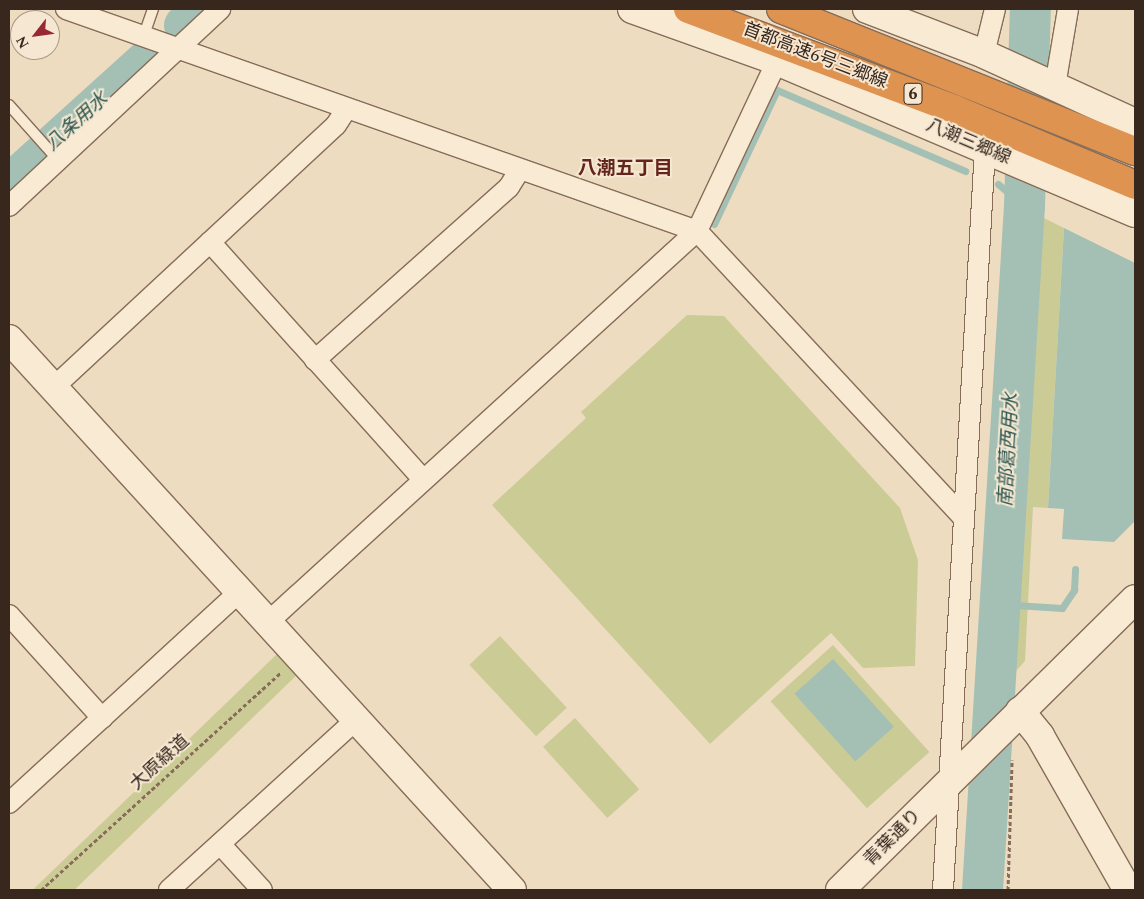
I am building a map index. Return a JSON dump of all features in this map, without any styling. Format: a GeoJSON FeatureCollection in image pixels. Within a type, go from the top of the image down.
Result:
{"type":"FeatureCollection","features":[{"type":"Feature","properties":{"kind":"highway","name":"首都高速6号三郷線"},"geometry":{"type":"LineString","coordinates":[[688,9],[956,110],[1135,185]]}},
{"type":"Feature","properties":{"kind":"highway","name":"首都高速6号三郷線"},"geometry":{"type":"LineString","coordinates":[[781,9],[1135,150]]}},
{"type":"Feature","properties":{"kind":"street"},"geometry":{"type":"LineString","coordinates":[[66,9],[179,47],[519,171],[697,231],[962,516]]}},
{"type":"Feature","properties":{"kind":"street"},"geometry":{"type":"LineString","coordinates":[[9,206],[220,9]]}},
{"type":"Feature","properties":{"kind":"street","name":"八潮三郷線"},"geometry":{"type":"LineString","coordinates":[[632,9],[777,60],[1135,213]]}},
{"type":"Feature","properties":{"kind":"street"},"geometry":{"type":"LineString","coordinates":[[867,9],[984,54],[1135,123]]}},
{"type":"Feature","properties":{"kind":"street"},"geometry":{"type":"LineString","coordinates":[[984,54],[995,9]]}},
{"type":"Feature","properties":{"kind":"street"},"geometry":{"type":"LineString","coordinates":[[1055,86],[1068,9]]}},
{"type":"Feature","properties":{"kind":"street"},"geometry":{"type":"LineString","coordinates":[[267,622],[697,231],[777,60]]}},
{"type":"Feature","properties":{"kind":"street"},"geometry":{"type":"LineString","coordinates":[[53,388],[336,125],[346,108]]}},
{"type":"Feature","properties":{"kind":"street"},"geometry":{"type":"LineString","coordinates":[[943,890],[946,785],[985,150]]}},
{"type":"Feature","properties":{"kind":"street"},"geometry":{"type":"LineString","coordinates":[[315,360],[509,187],[519,171]]}},
{"type":"Feature","properties":{"kind":"street"},"geometry":{"type":"LineString","coordinates":[[210,242],[423,479]]}},
{"type":"Feature","properties":{"kind":"street"},"geometry":{"type":"LineString","coordinates":[[9,339],[512,890]]}},
{"type":"Feature","properties":{"kind":"street"},"geometry":{"type":"LineString","coordinates":[[9,803],[239,592]]}},
{"type":"Feature","properties":{"kind":"street","name":"青葉通り"},"geometry":{"type":"LineString","coordinates":[[840,890],[1135,599]]}},
{"type":"Feature","properties":{"kind":"street"},"geometry":{"type":"LineString","coordinates":[[9,615],[102,718]]}},
{"type":"Feature","properties":{"kind":"street"},"geometry":{"type":"LineString","coordinates":[[1020,711],[1040,736],[1128,890]]}},
{"type":"Feature","properties":{"kind":"street"},"geometry":{"type":"LineString","coordinates":[[169,890],[356,720]]}},
{"type":"Feature","properties":{"kind":"street"},"geometry":{"type":"LineString","coordinates":[[220,844],[262,890]]}},
{"type":"Feature","properties":{"kind":"lane"},"geometry":{"type":"LineString","coordinates":[[144,35],[153,9]]}},
{"type":"Feature","properties":{"kind":"lane"},"geometry":{"type":"LineString","coordinates":[[9,106],[58,160]]}},
{"type":"Feature","properties":{"kind":"path","name":"大原緑道"},"geometry":{"type":"LineString","coordinates":[[41,890],[298,656]]}},
{"type":"Feature","properties":{"kind":"path"},"geometry":{"type":"LineString","coordinates":[[1008,890],[1012,760]]}},
{"type":"Feature","properties":{"kind":"green space"},"geometry":{"type":"Polygon","coordinates":[[[1034,213],[1064,228],[1048,508],[1033,507],[1025,661],[1007,681],[1034,213]]]}},
{"type":"Feature","properties":{"kind":"green space"},"geometry":{"type":"Polygon","coordinates":[[[687,315],[724,316],[900,508],[918,560],[915,666],[863,668],[831,633],[710,744],[492,505],[586,418],[581,412],[687,315]]]}},
{"type":"Feature","properties":{"kind":"green space"},"geometry":{"type":"Polygon","coordinates":[[[500,636],[567,708],[536,736],[469,665],[500,636]]]}},
{"type":"Feature","properties":{"kind":"green space"},"geometry":{"type":"Polygon","coordinates":[[[833,645],[929,752],[867,808],[771,701],[833,645]]]}},
{"type":"Feature","properties":{"kind":"green space"},"geometry":{"type":"Polygon","coordinates":[[[278,653],[298,674],[74,890],[33,890],[278,653]]]}},
{"type":"Feature","properties":{"kind":"green space"},"geometry":{"type":"Polygon","coordinates":[[[575,718],[639,789],[607,818],[543,747],[575,718]]]}},
{"type":"Feature","properties":{"kind":"shaded area"},"geometry":{"type":"Polygon","coordinates":[[[1064,228],[1135,263],[1135,521],[1114,542],[1062,539],[1064,509],[1048,508],[1064,228]]]}},
{"type":"Feature","properties":{"kind":"shaded area"},"geometry":{"type":"Polygon","coordinates":[[[833,659],[894,727],[855,761],[794,694],[833,659]]]}},
{"type":"Feature","properties":{"kind":"waterway","name":"八条用水"},"geometry":{"type":"LineString","coordinates":[[184,25],[202,9]]}},
{"type":"Feature","properties":{"kind":"waterway","name":"南部葛西用水"},"geometry":{"type":"LineString","coordinates":[[982,890],[1024,206],[1030,9]]}},
{"type":"Feature","properties":{"kind":"waterway","name":"八条用水"},"geometry":{"type":"LineString","coordinates":[[9,184],[146,60]]}},
{"type":"Feature","properties":{"kind":"waterway"},"geometry":{"type":"LineString","coordinates":[[714,224],[777,90],[965,171]]}},
{"type":"Feature","properties":{"kind":"waterway"},"geometry":{"type":"LineString","coordinates":[[998,184],[1024,206]]}},
{"type":"Feature","properties":{"kind":"waterway"},"geometry":{"type":"LineString","coordinates":[[999,604],[1062,608],[1074,590],[1075,569]]}},
{"type":"Feature","properties":{"kind":"district","name":"八潮五丁目"},"geometry":{"type":"Point","coordinates":[625,169]}}]}
